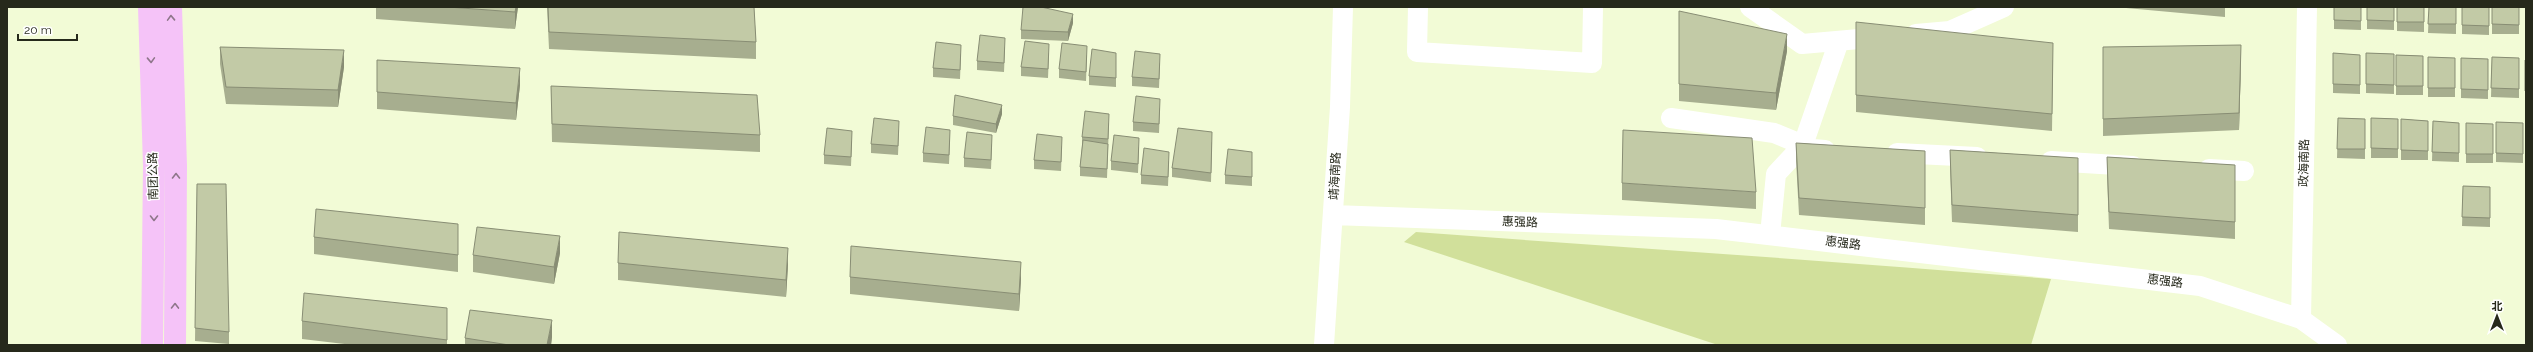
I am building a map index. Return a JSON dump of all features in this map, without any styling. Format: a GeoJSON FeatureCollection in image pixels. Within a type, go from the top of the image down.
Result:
{"type":"FeatureCollection","features":[{"type":"Feature","properties":{"kind":"main road","name":"南团公路"},"geometry":{"type":"LineString","coordinates":[[149,7],[154,166],[152,345]]}},
{"type":"Feature","properties":{"kind":"main road","name":"南团公路"},"geometry":{"type":"LineString","coordinates":[[171,7],[176,166],[175,345]]}},
{"type":"Feature","properties":{"kind":"street","name":"靖海南路"},"geometry":{"type":"LineString","coordinates":[[1324,345],[1333,215],[1343,7]]}},
{"type":"Feature","properties":{"kind":"street"},"geometry":{"type":"LineString","coordinates":[[1418,7],[1417,52],[1592,63],[1593,7]]}},
{"type":"Feature","properties":{"kind":"street"},"geometry":{"type":"LineString","coordinates":[[1750,7],[1802,44],[1950,31],[2004,7]]}},
{"type":"Feature","properties":{"kind":"street","name":"政海南路"},"geometry":{"type":"LineString","coordinates":[[2301,319],[2307,7]]}},
{"type":"Feature","properties":{"kind":"street"},"geometry":{"type":"LineString","coordinates":[[1770,235],[1776,174],[1803,145],[1839,41]]}},
{"type":"Feature","properties":{"kind":"street"},"geometry":{"type":"LineString","coordinates":[[1671,118],[1774,133],[1813,149],[1845,151]]}},
{"type":"Feature","properties":{"kind":"street"},"geometry":{"type":"LineString","coordinates":[[1877,152],[1997,158]]}},
{"type":"Feature","properties":{"kind":"street"},"geometry":{"type":"LineString","coordinates":[[2028,160],[2148,166]]}},
{"type":"Feature","properties":{"kind":"street"},"geometry":{"type":"LineString","coordinates":[[2188,168],[2244,171]]}},
{"type":"Feature","properties":{"kind":"street","name":"惠强路"},"geometry":{"type":"LineString","coordinates":[[1333,215],[1716,229],[2200,286],[2301,319],[2338,345]]}},
{"type":"Feature","properties":{"kind":"green space"},"geometry":{"type":"Polygon","coordinates":[[[1416,232],[1813,260],[2051,279],[2031,345],[1718,345],[1404,242],[1416,232]]]}},
{"type":"Feature","properties":{"kind":"building"},"geometry":{"type":"Polygon","coordinates":[[[448,7],[516,7],[515,12],[448,7]]]}},
{"type":"Feature","properties":{"kind":"building"},"geometry":{"type":"Polygon","coordinates":[[[548,7],[754,7],[756,42],[549,32],[548,7]]]}},
{"type":"Feature","properties":{"kind":"building"},"geometry":{"type":"Polygon","coordinates":[[[1023,7],[1041,7],[1073,14],[1068,32],[1021,30],[1023,7]]]}},
{"type":"Feature","properties":{"kind":"building"},"geometry":{"type":"Polygon","coordinates":[[[2334,7],[2361,7],[2361,21],[2334,20],[2334,7]]]}},
{"type":"Feature","properties":{"kind":"building"},"geometry":{"type":"Polygon","coordinates":[[[2367,7],[2394,7],[2394,21],[2367,20],[2367,7]]]}},
{"type":"Feature","properties":{"kind":"building"},"geometry":{"type":"Polygon","coordinates":[[[2397,7],[2424,7],[2424,22],[2397,22],[2397,7]]]}},
{"type":"Feature","properties":{"kind":"building"},"geometry":{"type":"Polygon","coordinates":[[[2429,7],[2456,7],[2456,24],[2428,24],[2429,7]]]}},
{"type":"Feature","properties":{"kind":"building"},"geometry":{"type":"Polygon","coordinates":[[[2462,7],[2489,7],[2489,26],[2462,25],[2462,7]]]}},
{"type":"Feature","properties":{"kind":"building"},"geometry":{"type":"Polygon","coordinates":[[[2492,7],[2519,7],[2519,25],[2492,24],[2492,7]]]}},
{"type":"Feature","properties":{"kind":"building"},"geometry":{"type":"Polygon","coordinates":[[[1679,11],[1787,34],[1776,93],[1679,84],[1679,11]]]}},
{"type":"Feature","properties":{"kind":"building"},"geometry":{"type":"Polygon","coordinates":[[[1856,22],[2053,43],[2052,114],[1856,95],[1856,22]]]}},
{"type":"Feature","properties":{"kind":"building"},"geometry":{"type":"Polygon","coordinates":[[[980,35],[1005,38],[1004,63],[977,61],[980,35]]]}},
{"type":"Feature","properties":{"kind":"building"},"geometry":{"type":"Polygon","coordinates":[[[1025,41],[1049,44],[1048,69],[1021,67],[1025,41]]]}},
{"type":"Feature","properties":{"kind":"building"},"geometry":{"type":"Polygon","coordinates":[[[936,42],[961,45],[960,70],[933,68],[936,42]]]}},
{"type":"Feature","properties":{"kind":"building"},"geometry":{"type":"Polygon","coordinates":[[[1062,43],[1087,46],[1086,72],[1059,69],[1062,43]]]}},
{"type":"Feature","properties":{"kind":"building"},"geometry":{"type":"Polygon","coordinates":[[[2241,45],[2239,113],[2103,119],[2103,47],[2241,45]]]}},
{"type":"Feature","properties":{"kind":"building"},"geometry":{"type":"Polygon","coordinates":[[[220,47],[344,50],[338,90],[226,87],[220,47]]]}},
{"type":"Feature","properties":{"kind":"building"},"geometry":{"type":"Polygon","coordinates":[[[1092,49],[1116,53],[1116,78],[1089,76],[1092,49]]]}},
{"type":"Feature","properties":{"kind":"building"},"geometry":{"type":"Polygon","coordinates":[[[1135,51],[1160,54],[1159,79],[1132,77],[1135,51]]]}},
{"type":"Feature","properties":{"kind":"building"},"geometry":{"type":"Polygon","coordinates":[[[2333,53],[2360,55],[2360,85],[2333,84],[2333,53]]]}},
{"type":"Feature","properties":{"kind":"building"},"geometry":{"type":"Polygon","coordinates":[[[2366,53],[2394,54],[2394,85],[2366,84],[2366,53]]]}},
{"type":"Feature","properties":{"kind":"building"},"geometry":{"type":"Polygon","coordinates":[[[2396,55],[2423,56],[2423,86],[2396,86],[2396,55]]]}},
{"type":"Feature","properties":{"kind":"building"},"geometry":{"type":"Polygon","coordinates":[[[2428,57],[2455,58],[2455,88],[2428,88],[2428,57]]]}},
{"type":"Feature","properties":{"kind":"building"},"geometry":{"type":"Polygon","coordinates":[[[2492,57],[2519,58],[2519,89],[2491,88],[2492,57]]]}},
{"type":"Feature","properties":{"kind":"building"},"geometry":{"type":"Polygon","coordinates":[[[2461,58],[2488,59],[2488,90],[2461,89],[2461,58]]]}},
{"type":"Feature","properties":{"kind":"building"},"geometry":{"type":"Polygon","coordinates":[[[377,60],[520,68],[516,103],[377,92],[377,60]]]}},
{"type":"Feature","properties":{"kind":"building"},"geometry":{"type":"Polygon","coordinates":[[[2526,60],[2526,91],[2525,91],[2526,60]]]}},
{"type":"Feature","properties":{"kind":"building"},"geometry":{"type":"Polygon","coordinates":[[[551,86],[757,95],[760,135],[552,124],[551,86]]]}},
{"type":"Feature","properties":{"kind":"building"},"geometry":{"type":"Polygon","coordinates":[[[955,95],[1002,105],[996,124],[953,116],[955,95]]]}},
{"type":"Feature","properties":{"kind":"building"},"geometry":{"type":"Polygon","coordinates":[[[1136,96],[1160,99],[1159,124],[1133,122],[1136,96]]]}},
{"type":"Feature","properties":{"kind":"building"},"geometry":{"type":"Polygon","coordinates":[[[1085,111],[1109,114],[1108,139],[1082,137],[1085,111]]]}},
{"type":"Feature","properties":{"kind":"building"},"geometry":{"type":"Polygon","coordinates":[[[874,118],[899,121],[898,146],[871,144],[874,118]]]}},
{"type":"Feature","properties":{"kind":"building"},"geometry":{"type":"Polygon","coordinates":[[[2338,118],[2365,119],[2365,149],[2337,149],[2338,118]]]}},
{"type":"Feature","properties":{"kind":"building"},"geometry":{"type":"Polygon","coordinates":[[[2371,118],[2398,119],[2398,149],[2371,148],[2371,118]]]}},
{"type":"Feature","properties":{"kind":"building"},"geometry":{"type":"Polygon","coordinates":[[[2401,119],[2428,121],[2428,151],[2401,150],[2401,119]]]}},
{"type":"Feature","properties":{"kind":"building"},"geometry":{"type":"Polygon","coordinates":[[[2433,121],[2459,123],[2459,153],[2432,152],[2433,121]]]}},
{"type":"Feature","properties":{"kind":"building"},"geometry":{"type":"Polygon","coordinates":[[[2496,122],[2523,123],[2523,154],[2496,153],[2496,122]]]}},
{"type":"Feature","properties":{"kind":"building"},"geometry":{"type":"Polygon","coordinates":[[[2466,123],[2493,124],[2493,154],[2466,154],[2466,123]]]}},
{"type":"Feature","properties":{"kind":"building"},"geometry":{"type":"Polygon","coordinates":[[[926,127],[950,130],[949,155],[923,153],[926,127]]]}},
{"type":"Feature","properties":{"kind":"building"},"geometry":{"type":"Polygon","coordinates":[[[827,128],[852,131],[851,157],[824,155],[827,128]]]}},
{"type":"Feature","properties":{"kind":"building"},"geometry":{"type":"Polygon","coordinates":[[[1178,128],[1212,132],[1211,173],[1172,168],[1178,128]]]}},
{"type":"Feature","properties":{"kind":"building"},"geometry":{"type":"Polygon","coordinates":[[[1623,130],[1752,138],[1756,192],[1622,183],[1623,130]]]}},
{"type":"Feature","properties":{"kind":"building"},"geometry":{"type":"Polygon","coordinates":[[[967,132],[992,135],[991,160],[964,158],[967,132]]]}},
{"type":"Feature","properties":{"kind":"building"},"geometry":{"type":"Polygon","coordinates":[[[1037,134],[1062,137],[1061,162],[1034,160],[1037,134]]]}},
{"type":"Feature","properties":{"kind":"building"},"geometry":{"type":"Polygon","coordinates":[[[1114,135],[1139,138],[1138,164],[1111,161],[1114,135]]]}},
{"type":"Feature","properties":{"kind":"building"},"geometry":{"type":"Polygon","coordinates":[[[1083,140],[1108,144],[1107,169],[1080,167],[1083,140]]]}},
{"type":"Feature","properties":{"kind":"building"},"geometry":{"type":"Polygon","coordinates":[[[1796,143],[1925,151],[1925,208],[1799,198],[1796,143]]]}},
{"type":"Feature","properties":{"kind":"building"},"geometry":{"type":"Polygon","coordinates":[[[1144,148],[1169,152],[1168,177],[1141,175],[1144,148]]]}},
{"type":"Feature","properties":{"kind":"building"},"geometry":{"type":"Polygon","coordinates":[[[1228,149],[1252,152],[1252,177],[1225,175],[1228,149]]]}},
{"type":"Feature","properties":{"kind":"building"},"geometry":{"type":"Polygon","coordinates":[[[1950,150],[2078,158],[2078,215],[1952,205],[1950,150]]]}},
{"type":"Feature","properties":{"kind":"building"},"geometry":{"type":"Polygon","coordinates":[[[2107,157],[2235,165],[2235,222],[2109,212],[2107,157]]]}},
{"type":"Feature","properties":{"kind":"building"},"geometry":{"type":"Polygon","coordinates":[[[197,184],[226,184],[229,332],[195,328],[197,184]]]}},
{"type":"Feature","properties":{"kind":"building"},"geometry":{"type":"Polygon","coordinates":[[[2463,186],[2490,187],[2490,218],[2462,217],[2463,186]]]}},
{"type":"Feature","properties":{"kind":"building"},"geometry":{"type":"Polygon","coordinates":[[[316,209],[458,224],[458,255],[314,237],[316,209]]]}},
{"type":"Feature","properties":{"kind":"building"},"geometry":{"type":"Polygon","coordinates":[[[477,227],[560,236],[554,267],[473,255],[477,227]]]}},
{"type":"Feature","properties":{"kind":"building"},"geometry":{"type":"Polygon","coordinates":[[[619,232],[788,248],[786,280],[618,263],[619,232]]]}},
{"type":"Feature","properties":{"kind":"building"},"geometry":{"type":"Polygon","coordinates":[[[851,246],[1021,262],[1019,294],[850,277],[851,246]]]}},
{"type":"Feature","properties":{"kind":"building"},"geometry":{"type":"Polygon","coordinates":[[[304,293],[447,308],[447,340],[302,321],[304,293]]]}},
{"type":"Feature","properties":{"kind":"building"},"geometry":{"type":"Polygon","coordinates":[[[470,310],[552,320],[547,345],[509,345],[465,338],[470,310]]]}}]}
